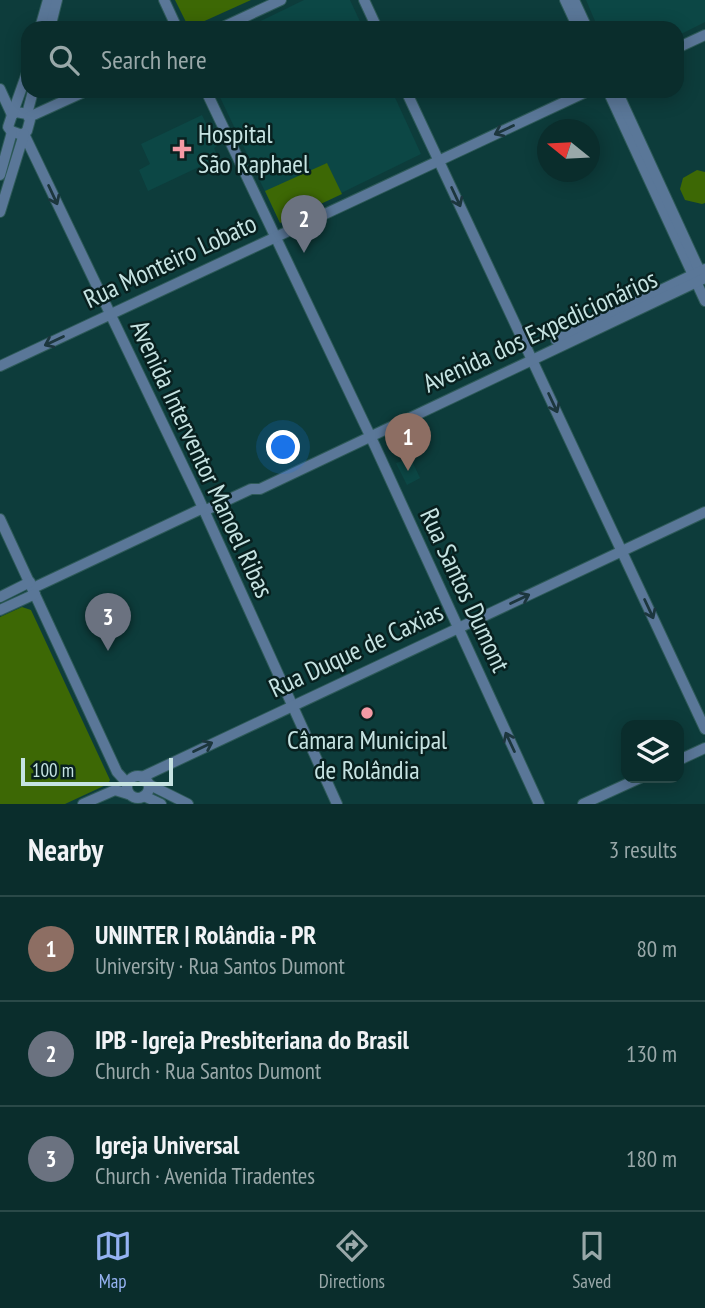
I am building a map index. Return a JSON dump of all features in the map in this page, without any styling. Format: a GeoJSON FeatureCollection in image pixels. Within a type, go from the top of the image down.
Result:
{"type":"FeatureCollection","features":[{"type":"Feature","properties":{"kind":"street"},"geometry":{"type":"LineString","coordinates":[[164,0],[174,21]]}},
{"type":"Feature","properties":{"kind":"street"},"geometry":{"type":"LineString","coordinates":[[236,21],[281,0]]}},
{"type":"Feature","properties":{"kind":"street"},"geometry":{"type":"LineString","coordinates":[[364,0],[374,21]]}},
{"type":"Feature","properties":{"kind":"street"},"geometry":{"type":"LineString","coordinates":[[565,0],[575,21]]}},
{"type":"Feature","properties":{"kind":"street"},"geometry":{"type":"LineString","coordinates":[[573,0],[584,21]]}},
{"type":"Feature","properties":{"kind":"street"},"geometry":{"type":"LineString","coordinates":[[43,21],[52,2]]}},
{"type":"Feature","properties":{"kind":"street"},"geometry":{"type":"LineString","coordinates":[[51,21],[52,2]]}},
{"type":"Feature","properties":{"kind":"street"},"geometry":{"type":"LineString","coordinates":[[684,45],[705,35]]}},
{"type":"Feature","properties":{"kind":"street"},"geometry":{"type":"LineString","coordinates":[[0,89],[12,115]]}},
{"type":"Feature","properties":{"kind":"street"},"geometry":{"type":"LineString","coordinates":[[0,175],[7,130],[21,90]]}},
{"type":"Feature","properties":{"kind":"street"},"geometry":{"type":"LineString","coordinates":[[0,212],[24,134],[32,98]]}},
{"type":"Feature","properties":{"kind":"street"},"geometry":{"type":"LineString","coordinates":[[12,115],[16,112],[28,116],[70,98]]}},
{"type":"Feature","properties":{"kind":"street","name":"Rua Santos Dumont"},"geometry":{"type":"LineString","coordinates":[[209,98],[369,433],[539,804]]}},
{"type":"Feature","properties":{"kind":"street"},"geometry":{"type":"LineString","coordinates":[[409,98],[705,729]]}},
{"type":"Feature","properties":{"kind":"street","name":"Rua Monteiro Lobato"},"geometry":{"type":"LineString","coordinates":[[0,366],[573,98]]}},
{"type":"Feature","properties":{"kind":"street"},"geometry":{"type":"LineString","coordinates":[[612,98],[701,277],[705,301]]}},
{"type":"Feature","properties":{"kind":"street"},"geometry":{"type":"LineString","coordinates":[[619,98],[629,128]]}},
{"type":"Feature","properties":{"kind":"street"},"geometry":{"type":"LineString","coordinates":[[7,130],[24,134]]}},
{"type":"Feature","properties":{"kind":"street","name":"Avenida Interventor Manoel Ribas"},"geometry":{"type":"LineString","coordinates":[[24,134],[203,510],[337,804]]}},
{"type":"Feature","properties":{"kind":"street","name":"Avenida dos Expedicionários"},"geometry":{"type":"LineString","coordinates":[[0,610],[33,588],[251,489],[260,489],[369,433],[701,277]]}},
{"type":"Feature","properties":{"kind":"street","name":"Rua Duque de Caxias"},"geometry":{"type":"LineString","coordinates":[[128,788],[136,776],[145,780],[291,704],[705,512]]}},
{"type":"Feature","properties":{"kind":"street"},"geometry":{"type":"LineString","coordinates":[[0,519],[117,772],[138,798],[161,804]]}},
{"type":"Feature","properties":{"kind":"street","name":"Avenida dos Expedicionários"},"geometry":{"type":"LineString","coordinates":[[0,597],[33,588]]}},
{"type":"Feature","properties":{"kind":"street"},"geometry":{"type":"LineString","coordinates":[[684,758],[705,748]]}},
{"type":"Feature","properties":{"kind":"street"},"geometry":{"type":"LineString","coordinates":[[145,800],[145,780],[188,804]]}},
{"type":"Feature","properties":{"kind":"street"},"geometry":{"type":"LineString","coordinates":[[583,804],[629,783]]}},
{"type":"Feature","properties":{"kind":"street"},"geometry":{"type":"LineString","coordinates":[[83,804],[115,790],[128,788]]}},
{"type":"Feature","properties":{"kind":"shaded area"},"geometry":{"type":"Polygon","coordinates":[[[304,0],[350,0],[360,21],[260,21],[304,0]]]}},
{"type":"Feature","properties":{"kind":"shaded area"},"geometry":{"type":"Polygon","coordinates":[[[586,0],[705,0],[705,22],[684,32],[684,21],[595,21],[586,0]]]}},
{"type":"Feature","properties":{"kind":"shaded area"},"geometry":{"type":"Polygon","coordinates":[[[220,98],[395,98],[421,154],[280,223],[220,98]]]}},
{"type":"Feature","properties":{"kind":"shaded area"},"geometry":{"type":"Polygon","coordinates":[[[202,115],[217,146],[214,148],[218,158],[148,191],[139,170],[150,164],[141,144],[202,115]]]}},
{"type":"Feature","properties":{"kind":"shaded area"},"geometry":{"type":"Polygon","coordinates":[[[410,449],[420,478],[407,485],[396,463],[402,461],[399,455],[410,449]]]}},
{"type":"Feature","properties":{"kind":"green space"},"geometry":{"type":"Polygon","coordinates":[[[175,0],[251,0],[204,21],[186,21],[175,0]]]}},
{"type":"Feature","properties":{"kind":"green space"},"geometry":{"type":"Polygon","coordinates":[[[327,163],[342,194],[280,223],[265,191],[327,163]]]}},
{"type":"Feature","properties":{"kind":"green space"},"geometry":{"type":"Polygon","coordinates":[[[697,170],[705,172],[705,203],[702,204],[685,200],[680,189],[683,178],[697,170]]]}},
{"type":"Feature","properties":{"kind":"green space"},"geometry":{"type":"Polygon","coordinates":[[[22,607],[31,610],[110,780],[108,784],[65,804],[0,804],[0,617],[22,607]]]}},
{"type":"Feature","properties":{"kind":"place","name":"Hospital São Raphael"},"geometry":{"type":"Point","coordinates":[182,149]}},
{"type":"Feature","properties":{"kind":"place","name":"IPB - Igreja Presbiteriana do Brasil"},"geometry":{"type":"Point","coordinates":[304,253]}},
{"type":"Feature","properties":{"kind":"place","name":"UNINTER | Rolândia - PR"},"geometry":{"type":"Point","coordinates":[408,471]}},
{"type":"Feature","properties":{"kind":"place","name":"Igreja Universal"},"geometry":{"type":"Point","coordinates":[108,651]}},
{"type":"Feature","properties":{"kind":"place","name":"Câmara Municipal de Rolândia"},"geometry":{"type":"Point","coordinates":[367,713]}}]}
